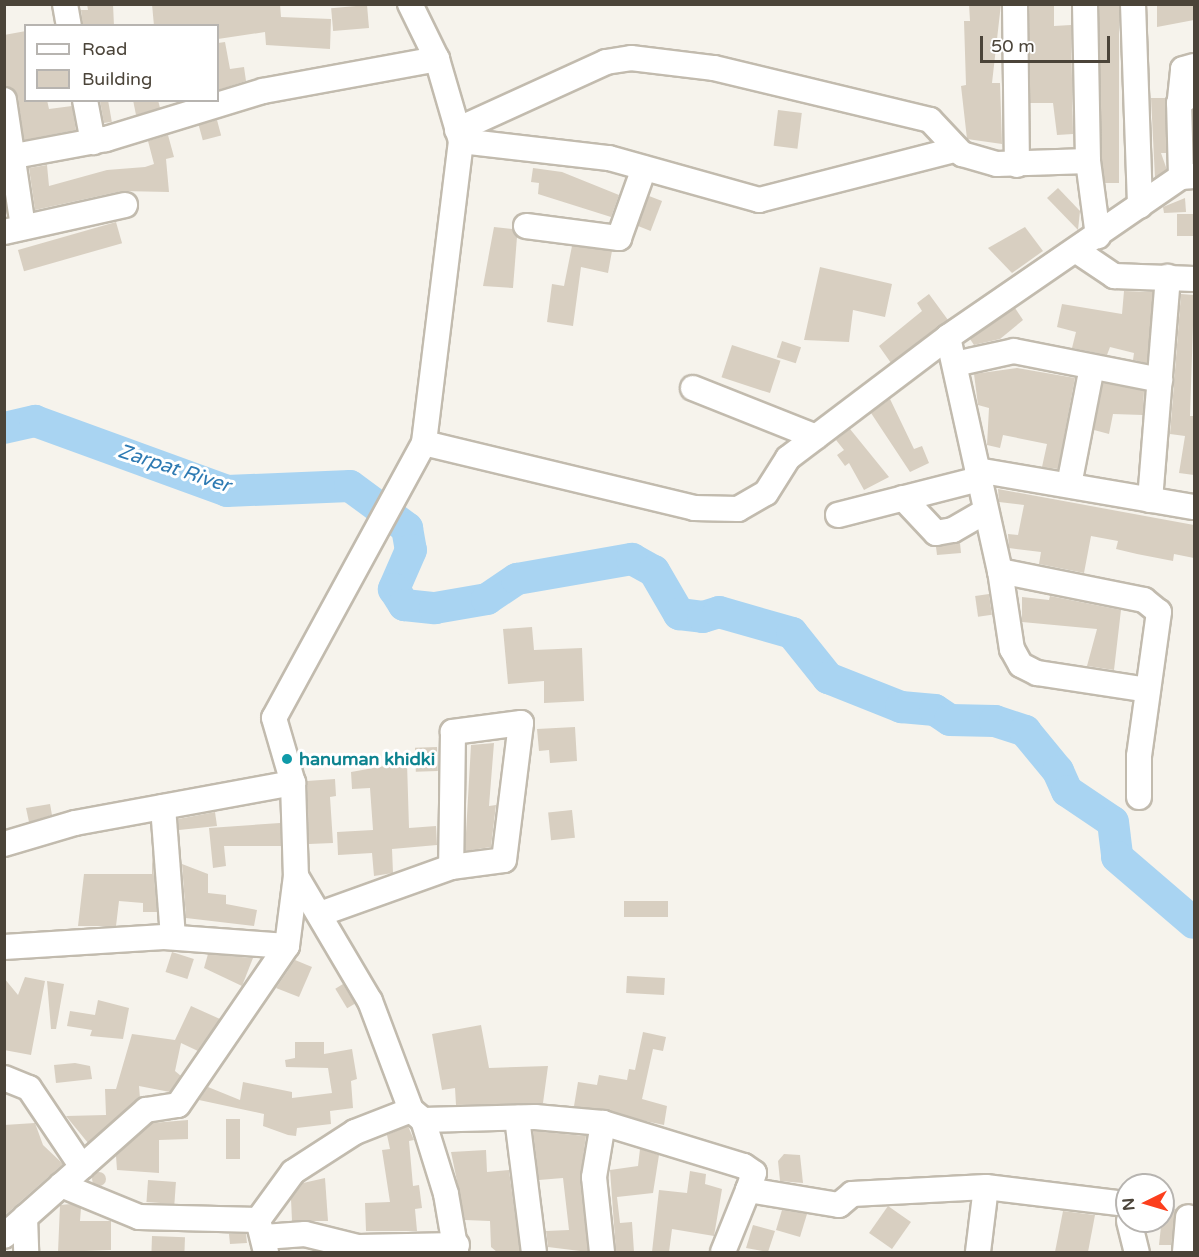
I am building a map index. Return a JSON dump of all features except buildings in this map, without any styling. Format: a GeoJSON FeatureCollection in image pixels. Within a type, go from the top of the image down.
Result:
{"type":"FeatureCollection","features":[{"type":"Feature","properties":{"kind":"street"},"geometry":{"type":"LineString","coordinates":[[64,4],[69,24]]}},
{"type":"Feature","properties":{"kind":"street"},"geometry":{"type":"LineString","coordinates":[[4,1236],[146,1110],[178,1105],[287,946],[296,876],[293,783],[274,718],[337,608],[424,443],[459,136],[437,59],[410,4]]}},
{"type":"Feature","properties":{"kind":"street"},"geometry":{"type":"LineString","coordinates":[[1015,4],[1017,165]]}},
{"type":"Feature","properties":{"kind":"street"},"geometry":{"type":"LineString","coordinates":[[1085,4],[1088,161],[1098,236]]}},
{"type":"Feature","properties":{"kind":"street"},"geometry":{"type":"LineString","coordinates":[[1133,4],[1140,206]]}},
{"type":"Feature","properties":{"kind":"street"},"geometry":{"type":"LineString","coordinates":[[459,136],[606,62],[631,58],[714,68],[930,120],[957,149]]}},
{"type":"Feature","properties":{"kind":"street"},"geometry":{"type":"LineString","coordinates":[[10,157],[93,142],[263,91],[437,59]]}},
{"type":"Feature","properties":{"kind":"street"},"geometry":{"type":"LineString","coordinates":[[424,443],[694,508],[738,509],[765,493],[788,458],[948,337],[1140,206],[1188,176],[1187,96],[1183,69],[1194,66]]}},
{"type":"Feature","properties":{"kind":"street"},"geometry":{"type":"LineString","coordinates":[[4,100],[14,230],[124,205]]}},
{"type":"Feature","properties":{"kind":"street"},"geometry":{"type":"LineString","coordinates":[[85,102],[93,142]]}},
{"type":"Feature","properties":{"kind":"street"},"geometry":{"type":"LineString","coordinates":[[459,136],[534,146],[644,168],[770,200],[957,149],[1017,165],[1088,161]]}},
{"type":"Feature","properties":{"kind":"street"},"geometry":{"type":"LineString","coordinates":[[526,226],[619,238],[644,168]]}},
{"type":"Feature","properties":{"kind":"street"},"geometry":{"type":"LineString","coordinates":[[1077,251],[1107,274],[1194,279]]}},
{"type":"Feature","properties":{"kind":"street"},"geometry":{"type":"LineString","coordinates":[[1150,500],[1168,277]]}},
{"type":"Feature","properties":{"kind":"street"},"geometry":{"type":"LineString","coordinates":[[948,337],[1000,571],[1012,649],[1021,665],[1037,673],[1148,690]]}},
{"type":"Feature","properties":{"kind":"street"},"geometry":{"type":"LineString","coordinates":[[955,364],[1006,350],[1160,380]]}},
{"type":"Feature","properties":{"kind":"street"},"geometry":{"type":"LineString","coordinates":[[1069,485],[1092,367]]}},
{"type":"Feature","properties":{"kind":"street"},"geometry":{"type":"LineString","coordinates":[[693,388],[816,437]]}},
{"type":"Feature","properties":{"kind":"street"},"geometry":{"type":"LineString","coordinates":[[838,515],[903,498],[978,474],[1069,485],[1194,507]]}},
{"type":"Feature","properties":{"kind":"street"},"geometry":{"type":"LineString","coordinates":[[903,498],[936,533],[953,530],[986,511]]}},
{"type":"Feature","properties":{"kind":"street"},"geometry":{"type":"LineString","coordinates":[[1000,571],[1154,604],[1159,623],[1148,690],[1139,797]]}},
{"type":"Feature","properties":{"kind":"street"},"geometry":{"type":"LineString","coordinates":[[320,914],[451,867],[504,860],[521,723],[453,732],[451,867]]}},
{"type":"Feature","properties":{"kind":"street"},"geometry":{"type":"LineString","coordinates":[[4,844],[75,823],[293,783]]}},
{"type":"Feature","properties":{"kind":"street"},"geometry":{"type":"LineString","coordinates":[[163,807],[173,937]]}},
{"type":"Feature","properties":{"kind":"street"},"geometry":{"type":"LineString","coordinates":[[61,1185],[139,1217],[263,1236],[305,1234],[358,1246],[457,1249],[417,1115],[370,1001],[296,876]]}},
{"type":"Feature","properties":{"kind":"street"},"geometry":{"type":"LineString","coordinates":[[4,947],[173,937],[287,946]]}},
{"type":"Feature","properties":{"kind":"street"},"geometry":{"type":"LineString","coordinates":[[4,1078],[29,1088],[82,1167]]}},
{"type":"Feature","properties":{"kind":"street"},"geometry":{"type":"LineString","coordinates":[[263,1236],[293,1172],[355,1132],[417,1115],[517,1118],[603,1123],[744,1166],[754,1173],[723,1252]]}},
{"type":"Feature","properties":{"kind":"street"},"geometry":{"type":"LineString","coordinates":[[517,1118],[534,1252]]}},
{"type":"Feature","properties":{"kind":"street"},"geometry":{"type":"LineString","coordinates":[[602,1252],[594,1177],[603,1123]]}},
{"type":"Feature","properties":{"kind":"street"},"geometry":{"type":"LineString","coordinates":[[748,1190],[839,1205],[852,1194],[986,1187],[1115,1203]]}},
{"type":"Feature","properties":{"kind":"street"},"geometry":{"type":"LineString","coordinates":[[978,1252],[986,1187]]}},
{"type":"Feature","properties":{"kind":"street"},"geometry":{"type":"LineString","coordinates":[[25,1217],[26,1252]]}},
{"type":"Feature","properties":{"kind":"street"},"geometry":{"type":"LineString","coordinates":[[1185,1252],[1188,1217]]}},
{"type":"Feature","properties":{"kind":"street"},"geometry":{"type":"LineString","coordinates":[[1132,1233],[1137,1252]]}},
{"type":"Feature","properties":{"kind":"waterway","name":"Zarpat River"},"geometry":{"type":"LineString","coordinates":[[4,428],[35,421],[227,491],[350,486],[407,528],[411,550],[394,589],[404,605],[435,608],[487,599],[517,579],[632,559],[654,571],[679,614],[703,617],[719,612],[792,633],[828,678],[901,707],[935,710],[950,720],[995,721],[1025,731],[1058,771],[1067,791],[1113,822],[1117,857],[1194,923]]}},
{"type":"Feature","properties":{"kind":"place","name":"hanuman khidki"},"geometry":{"type":"Point","coordinates":[287,759]}}]}
